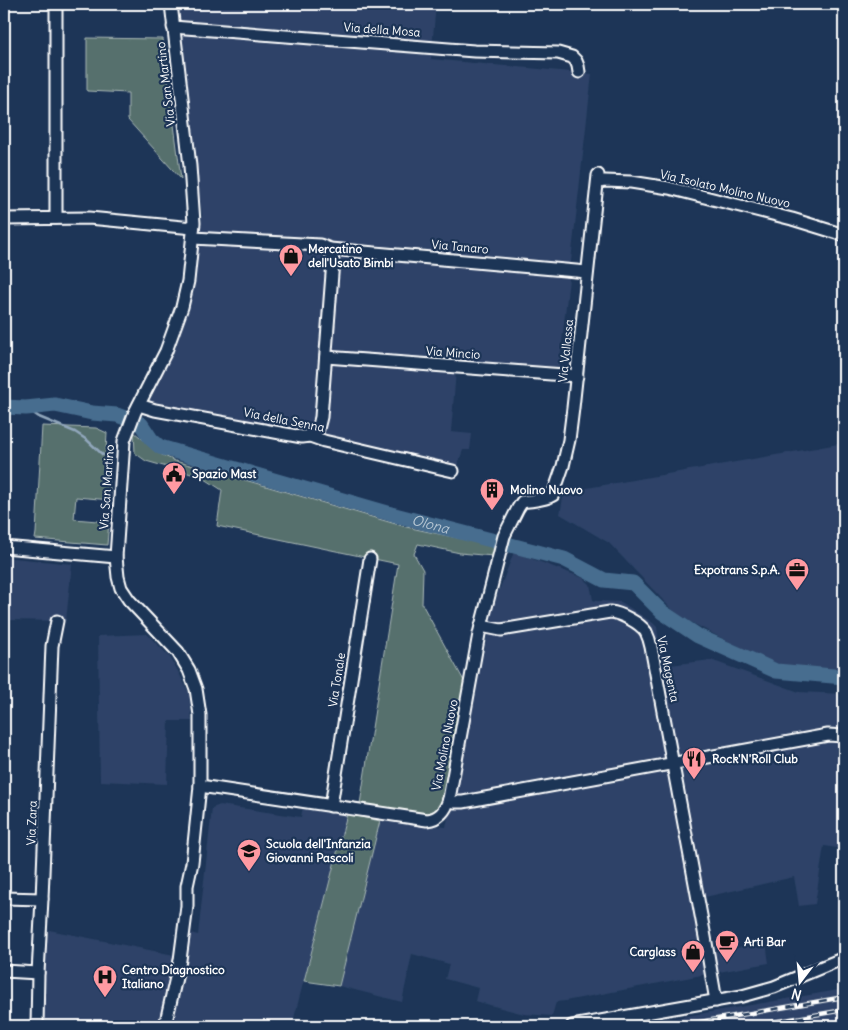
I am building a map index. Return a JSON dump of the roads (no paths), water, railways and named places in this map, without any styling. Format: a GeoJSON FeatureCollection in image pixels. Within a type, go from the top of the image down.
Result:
{"type":"FeatureCollection","features":[{"type":"Feature","properties":{"kind":"street"},"geometry":{"type":"LineString","coordinates":[[56,4],[56,218]]}},
{"type":"Feature","properties":{"kind":"street","name":"Via San Martino"},"geometry":{"type":"LineString","coordinates":[[165,1026],[180,960],[187,906],[192,894],[191,870],[200,786],[200,715],[196,689],[189,670],[178,652],[123,592],[118,577],[116,557],[124,442],[137,408],[166,351],[182,307],[188,281],[193,233],[194,218],[190,166],[171,4]]}},
{"type":"Feature","properties":{"kind":"street","name":"Via della Mosa"},"geometry":{"type":"LineString","coordinates":[[174,27],[474,50],[558,53],[572,57],[576,61],[579,72]]}},
{"type":"Feature","properties":{"kind":"street","name":"Via Isolato Molino Nuovo"},"geometry":{"type":"LineString","coordinates":[[598,178],[605,181],[631,182],[669,188],[792,219],[844,235]]}},
{"type":"Feature","properties":{"kind":"street","name":"Via Vallassa"},"geometry":{"type":"LineString","coordinates":[[522,502],[550,497],[554,492],[563,466],[569,440],[577,376],[598,178]]}},
{"type":"Feature","properties":{"kind":"street","name":"Via Tanaro"},"geometry":{"type":"LineString","coordinates":[[4,219],[89,218],[193,233],[320,245],[330,249],[587,272]]}},
{"type":"Feature","properties":{"kind":"street"},"geometry":{"type":"LineString","coordinates":[[310,436],[320,424],[333,261],[330,249]]}},
{"type":"Feature","properties":{"kind":"street","name":"Via Mincio"},"geometry":{"type":"LineString","coordinates":[[326,357],[577,376]]}},
{"type":"Feature","properties":{"kind":"street","name":"Via della Senna"},"geometry":{"type":"LineString","coordinates":[[137,408],[302,437],[310,436],[324,441],[452,471]]}},
{"type":"Feature","properties":{"kind":"street","name":"Via Molino Nuovo"},"geometry":{"type":"LineString","coordinates":[[200,786],[427,820],[433,820],[441,814],[448,804],[481,626],[500,550],[504,536],[522,502]]}},
{"type":"Feature","properties":{"kind":"street"},"geometry":{"type":"LineString","coordinates":[[4,547],[116,557]]}},
{"type":"Feature","properties":{"kind":"street","name":"Via Tonale"},"geometry":{"type":"LineString","coordinates":[[331,806],[370,559]]}},
{"type":"Feature","properties":{"kind":"street","name":"Via Magenta"},"geometry":{"type":"LineString","coordinates":[[481,626],[501,630],[605,612],[616,612],[645,631],[649,640],[716,1002]]}},
{"type":"Feature","properties":{"kind":"street","name":"Via Zara"},"geometry":{"type":"LineString","coordinates":[[37,1026],[52,646],[57,621]]}},
{"type":"Feature","properties":{"kind":"street"},"geometry":{"type":"LineString","coordinates":[[449,799],[454,802],[463,802],[828,735],[844,736]]}},
{"type":"Feature","properties":{"kind":"street"},"geometry":{"type":"LineString","coordinates":[[4,898],[42,899]]}},
{"type":"Feature","properties":{"kind":"street"},"geometry":{"type":"LineString","coordinates":[[572,1026],[742,996],[774,987],[844,958]]}},
{"type":"Feature","properties":{"kind":"street"},"geometry":{"type":"LineString","coordinates":[[4,971],[38,972]]}},
{"type":"Feature","properties":{"kind":"waterway","name":"Olona"},"geometry":{"type":"LineString","coordinates":[[4,407],[26,408],[55,405],[92,413],[117,415],[141,424],[151,439],[160,447],[391,514],[564,559],[604,580],[633,583],[662,612],[698,636],[776,671],[844,677]]}},
{"type":"Feature","properties":{"kind":"waterway"},"geometry":{"type":"LineString","coordinates":[[26,408],[39,417],[75,432],[103,455]]}},
{"type":"Feature","properties":{"kind":"railway"},"geometry":{"type":"LineString","coordinates":[[677,1026],[844,997]]}},
{"type":"Feature","properties":{"kind":"railway"},"geometry":{"type":"LineString","coordinates":[[749,1026],[844,1010]]}},
{"type":"Feature","properties":{"kind":"place","name":"Mercatino dell'Usato Bimbi"},"geometry":{"type":"Point","coordinates":[291,277]}},
{"type":"Feature","properties":{"kind":"place","name":"Spazio Mast"},"geometry":{"type":"Point","coordinates":[174,495]}},
{"type":"Feature","properties":{"kind":"place","name":"Molino Nuovo"},"geometry":{"type":"Point","coordinates":[492,511]}},
{"type":"Feature","properties":{"kind":"place","name":"Expotrans S.p.A."},"geometry":{"type":"Point","coordinates":[797,591]}},
{"type":"Feature","properties":{"kind":"place","name":"Rock'N'Roll Club"},"geometry":{"type":"Point","coordinates":[694,780]}},
{"type":"Feature","properties":{"kind":"place","name":"Scuola dell'Infanzia Giovanni Pascoli"},"geometry":{"type":"Point","coordinates":[249,872]}},
{"type":"Feature","properties":{"kind":"place","name":"Arti Bar"},"geometry":{"type":"Point","coordinates":[727,963]}},
{"type":"Feature","properties":{"kind":"place","name":"Carglass"},"geometry":{"type":"Point","coordinates":[693,973]}},
{"type":"Feature","properties":{"kind":"place","name":"Centro Diagnostico Italiano"},"geometry":{"type":"Point","coordinates":[105,998]}}]}
